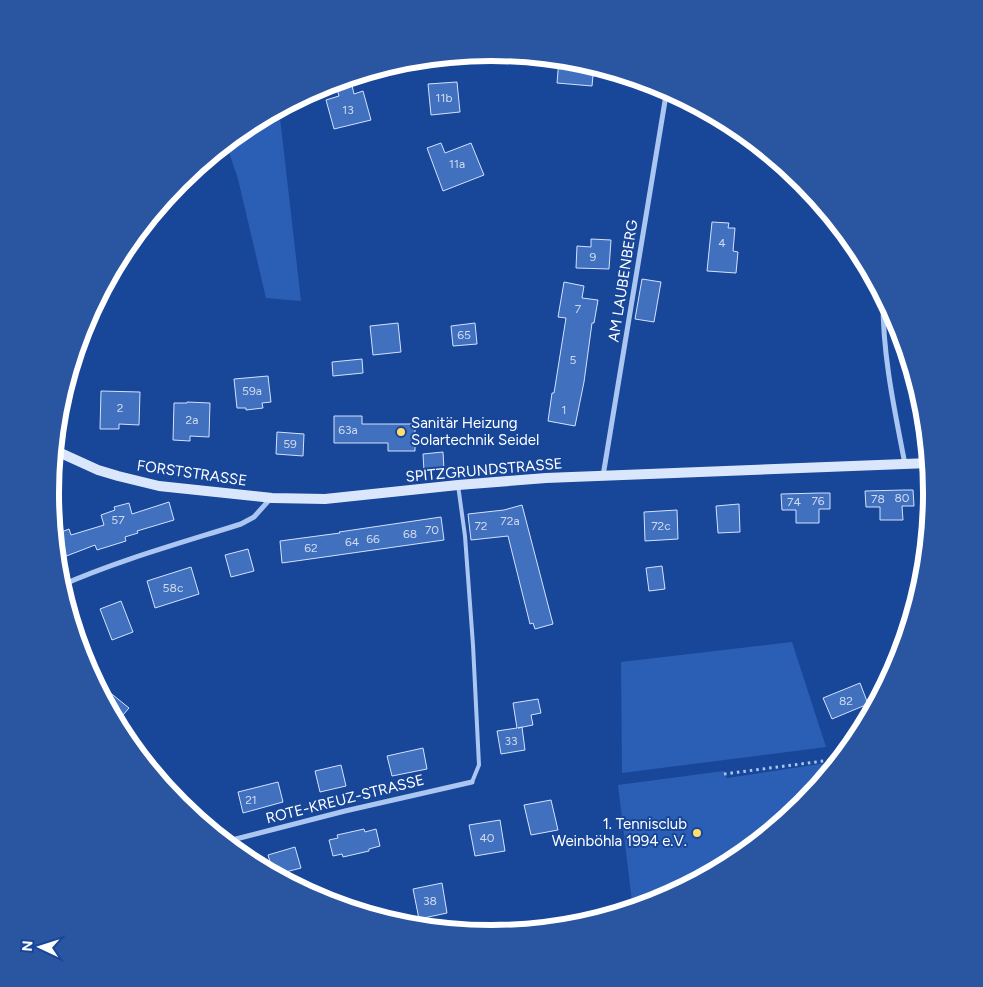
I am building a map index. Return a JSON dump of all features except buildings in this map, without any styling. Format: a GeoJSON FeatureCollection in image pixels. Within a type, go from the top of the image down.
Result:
{"type":"FeatureCollection","features":[{"type":"Feature","properties":{"kind":"street","name":"AM LAUBENBERG"},"geometry":{"type":"LineString","coordinates":[[603,476],[666,98]]}},
{"type":"Feature","properties":{"kind":"street"},"geometry":{"type":"LineString","coordinates":[[883,309],[886,357],[905,464]]}},
{"type":"Feature","properties":{"kind":"street","name":"FORSTSTRASSE"},"geometry":{"type":"LineString","coordinates":[[61,453],[98,470],[159,486],[272,498]]}},
{"type":"Feature","properties":{"kind":"street","name":"SPITZGRUNDSTRASSE"},"geometry":{"type":"LineString","coordinates":[[272,498],[324,499],[546,478],[923,463]]}},
{"type":"Feature","properties":{"kind":"street"},"geometry":{"type":"LineString","coordinates":[[68,582],[112,565],[241,524],[254,517],[272,498]]}},
{"type":"Feature","properties":{"kind":"street","name":"ROTE-KREUZ-STRASSE"},"geometry":{"type":"LineString","coordinates":[[234,841],[344,811],[472,782]]}},
{"type":"Feature","properties":{"kind":"lane"},"geometry":{"type":"LineString","coordinates":[[458,485],[465,536],[479,766],[472,782]]}},
{"type":"Feature","properties":{"kind":"path"},"geometry":{"type":"LineString","coordinates":[[724,774],[831,760],[840,747]]}},
{"type":"Feature","properties":{"kind":"shaded area"},"geometry":{"type":"Polygon","coordinates":[[[280,116],[301,301],[266,298],[238,179],[228,150],[280,116]]]}},
{"type":"Feature","properties":{"kind":"shaded area"},"geometry":{"type":"Polygon","coordinates":[[[792,642],[826,747],[622,773],[621,662],[792,642]]]}},
{"type":"Feature","properties":{"kind":"shaded area","name":"1. Tennisclub Weinböhla 1994 e.V."},"geometry":{"type":"Polygon","coordinates":[[[831,762],[798,800],[755,837],[683,882],[632,903],[618,785],[724,771],[727,778],[831,762]]]}},
{"type":"Feature","properties":{"kind":"place","name":"Sanitär Heizung Solartechnik Seidel"},"geometry":{"type":"Point","coordinates":[401,432]}},
{"type":"Feature","properties":{"kind":"place","name":"1. Tennisclub Weinböhla 1994 e.V."},"geometry":{"type":"Point","coordinates":[697,833]}}]}
